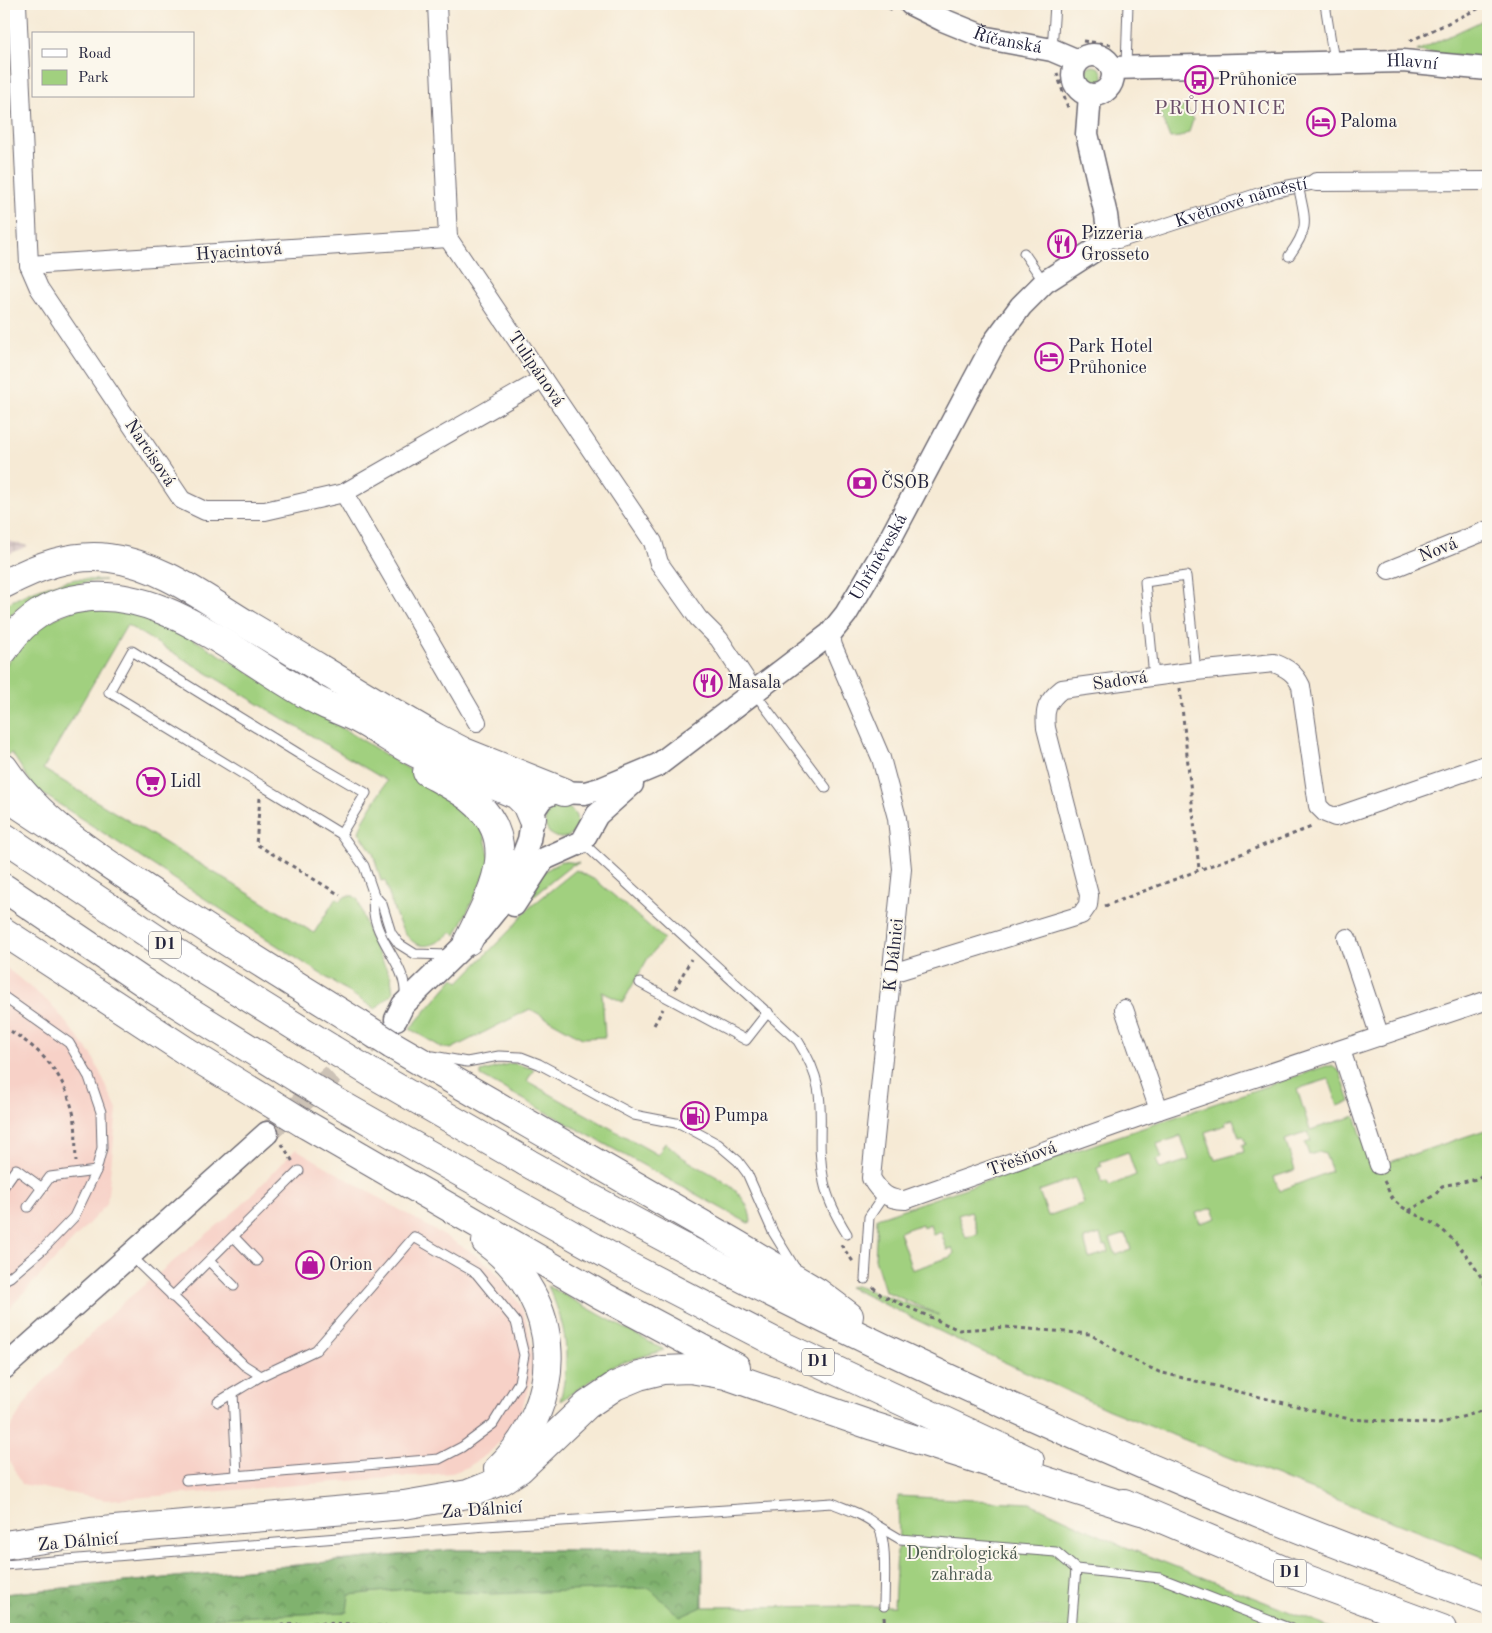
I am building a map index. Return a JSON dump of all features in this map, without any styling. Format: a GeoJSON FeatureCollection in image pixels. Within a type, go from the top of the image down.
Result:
{"type":"FeatureCollection","features":[{"type":"Feature","properties":{"kind":"highway"},"geometry":{"type":"LineString","coordinates":[[4,584],[50,564],[78,557],[108,558],[140,566],[187,588],[437,738],[464,752],[567,793]]}},
{"type":"Feature","properties":{"kind":"highway"},"geometry":{"type":"LineString","coordinates":[[4,650],[21,627],[47,609],[87,596],[100,595],[125,598],[170,613],[319,701],[358,719],[422,756],[517,795],[526,804],[532,821]]}},
{"type":"Feature","properties":{"kind":"highway"},"geometry":{"type":"LineString","coordinates":[[319,701],[352,728],[469,798],[490,820],[499,847],[498,876],[462,948]]}},
{"type":"Feature","properties":{"kind":"highway"},"geometry":{"type":"LineString","coordinates":[[4,768],[20,790],[84,848]]}},
{"type":"Feature","properties":{"kind":"highway"},"geometry":{"type":"LineString","coordinates":[[4,795],[208,930],[392,1045],[817,1292],[901,1355]]}},
{"type":"Feature","properties":{"kind":"highway","name":"D1"},"geometry":{"type":"LineString","coordinates":[[4,837],[177,953],[330,1048],[526,1162],[638,1224],[901,1355],[1146,1466],[1360,1554],[1488,1602]]}},
{"type":"Feature","properties":{"kind":"highway","name":"D1"},"geometry":{"type":"LineString","coordinates":[[4,888],[155,990],[331,1099],[626,1265],[777,1343],[1141,1511],[1285,1571],[1442,1629]]}},
{"type":"Feature","properties":{"kind":"highway"},"geometry":{"type":"LineString","coordinates":[[4,932],[178,1046],[411,1186],[696,1347],[872,1426]]}},
{"type":"Feature","properties":{"kind":"highway"},"geometry":{"type":"LineString","coordinates":[[411,1186],[495,1248],[513,1267],[535,1297],[542,1317],[548,1346],[548,1372],[544,1396],[534,1421],[524,1438],[493,1473],[466,1489],[442,1499]]}},
{"type":"Feature","properties":{"kind":"highway"},"geometry":{"type":"LineString","coordinates":[[4,1545],[91,1532],[422,1503],[468,1494],[503,1480],[520,1469],[600,1395],[626,1381],[663,1370],[690,1369],[720,1373],[872,1426],[1141,1511]]}},
{"type":"Feature","properties":{"kind":"highway"},"geometry":{"type":"LineString","coordinates":[[4,1533],[91,1532]]}},
{"type":"Feature","properties":{"kind":"street"},"geometry":{"type":"LineString","coordinates":[[17,4],[29,265]]}},
{"type":"Feature","properties":{"kind":"street"},"geometry":{"type":"LineString","coordinates":[[437,4],[448,238]]}},
{"type":"Feature","properties":{"kind":"street","name":"Říčanská"},"geometry":{"type":"LineString","coordinates":[[911,4],[943,20],[988,38],[1052,50],[1078,61]]}},
{"type":"Feature","properties":{"kind":"street"},"geometry":{"type":"LineString","coordinates":[[1119,67],[1105,92],[1090,95],[1082,92],[1073,80],[1074,67],[1078,61],[1083,57],[1096,55],[1119,67],[1334,61]]}},
{"type":"Feature","properties":{"kind":"street","name":"Hlavní"},"geometry":{"type":"LineString","coordinates":[[1334,61],[1403,61],[1488,69]]}},
{"type":"Feature","properties":{"kind":"street"},"geometry":{"type":"LineString","coordinates":[[1090,95],[1087,134],[1106,215],[1108,230],[1105,239]]}},
{"type":"Feature","properties":{"kind":"street","name":"Květnové náměstí"},"geometry":{"type":"LineString","coordinates":[[1105,239],[1118,241],[1275,190],[1316,182],[1488,181]]}},
{"type":"Feature","properties":{"kind":"street","name":"Hyacintová"},"geometry":{"type":"LineString","coordinates":[[29,265],[448,238]]}},
{"type":"Feature","properties":{"kind":"street","name":"Tulipánová"},"geometry":{"type":"LineString","coordinates":[[448,238],[653,542],[659,563],[698,618],[719,639],[754,692]]}},
{"type":"Feature","properties":{"kind":"street","name":"Uhříněveská"},"geometry":{"type":"LineString","coordinates":[[655,766],[830,634],[846,614],[884,550],[995,340],[1021,306],[1045,282],[1098,248],[1105,239]]}},
{"type":"Feature","properties":{"kind":"street","name":"Narcisová"},"geometry":{"type":"LineString","coordinates":[[29,265],[39,288],[182,500],[205,512],[266,511],[344,493],[543,379]]}},
{"type":"Feature","properties":{"kind":"street"},"geometry":{"type":"LineString","coordinates":[[344,493],[477,722]]}},
{"type":"Feature","properties":{"kind":"street","name":"Nová"},"geometry":{"type":"LineString","coordinates":[[1389,570],[1488,530]]}},
{"type":"Feature","properties":{"kind":"street","name":"K Dálnici"},"geometry":{"type":"LineString","coordinates":[[830,634],[833,646],[881,758],[898,818],[902,869],[871,1178],[884,1195]]}},
{"type":"Feature","properties":{"kind":"street","name":"Sadová"},"geometry":{"type":"LineString","coordinates":[[1081,915],[1088,905],[1089,894],[1046,728],[1044,710],[1051,698],[1062,690],[1187,672],[1274,663],[1284,666],[1296,675],[1301,686],[1318,806],[1325,813],[1335,817]]}},
{"type":"Feature","properties":{"kind":"street"},"geometry":{"type":"LineString","coordinates":[[1335,817],[1488,764]]}},
{"type":"Feature","properties":{"kind":"street"},"geometry":{"type":"LineString","coordinates":[[655,766],[603,808],[593,820],[586,835],[570,849],[561,850],[544,859],[516,903],[484,942],[414,1010],[396,1019],[403,1005],[488,921],[504,898],[518,869],[537,804],[542,798],[555,792],[585,793],[603,788],[655,766]]}},
{"type":"Feature","properties":{"kind":"street"},"geometry":{"type":"LineString","coordinates":[[567,793],[585,804],[590,819],[586,835]]}},
{"type":"Feature","properties":{"kind":"street"},"geometry":{"type":"LineString","coordinates":[[532,821],[534,833],[544,845],[561,850]]}},
{"type":"Feature","properties":{"kind":"street"},"geometry":{"type":"LineString","coordinates":[[892,973],[1081,915]]}},
{"type":"Feature","properties":{"kind":"street"},"geometry":{"type":"LineString","coordinates":[[1347,938],[1380,1037]]}},
{"type":"Feature","properties":{"kind":"street","name":"Třešňová"},"geometry":{"type":"LineString","coordinates":[[884,1195],[893,1200],[906,1200],[1159,1110],[1488,1000]]}},
{"type":"Feature","properties":{"kind":"street"},"geometry":{"type":"LineString","coordinates":[[1124,1009],[1159,1110]]}},
{"type":"Feature","properties":{"kind":"street"},"geometry":{"type":"LineString","coordinates":[[1341,1050],[1379,1164]]}},
{"type":"Feature","properties":{"kind":"street"},"geometry":{"type":"LineString","coordinates":[[7,1368],[267,1133]]}},
{"type":"Feature","properties":{"kind":"lane"},"geometry":{"type":"LineString","coordinates":[[1052,50],[1055,4]]}},
{"type":"Feature","properties":{"kind":"lane"},"geometry":{"type":"LineString","coordinates":[[1119,67],[1128,4]]}},
{"type":"Feature","properties":{"kind":"lane"},"geometry":{"type":"LineString","coordinates":[[1325,4],[1334,61]]}},
{"type":"Feature","properties":{"kind":"lane"},"geometry":{"type":"LineString","coordinates":[[1289,256],[1302,238],[1305,230],[1298,185]]}},
{"type":"Feature","properties":{"kind":"lane"},"geometry":{"type":"LineString","coordinates":[[1024,252],[1045,282]]}},
{"type":"Feature","properties":{"kind":"lane"},"geometry":{"type":"LineString","coordinates":[[1154,677],[1145,582],[1186,576],[1187,672]]}},
{"type":"Feature","properties":{"kind":"lane"},"geometry":{"type":"LineString","coordinates":[[341,834],[366,793],[132,651],[109,692],[341,834],[364,866],[374,895],[382,904],[394,939],[404,948],[424,956],[462,948]]}},
{"type":"Feature","properties":{"kind":"lane"},"geometry":{"type":"LineString","coordinates":[[754,692],[826,788]]}},
{"type":"Feature","properties":{"kind":"lane"},"geometry":{"type":"LineString","coordinates":[[586,835],[798,1042],[812,1067],[821,1096],[824,1181],[834,1211],[847,1234]]}},
{"type":"Feature","properties":{"kind":"lane"},"geometry":{"type":"LineString","coordinates":[[374,895],[372,906],[380,938],[399,970],[405,988],[403,1005]]}},
{"type":"Feature","properties":{"kind":"lane"},"geometry":{"type":"LineString","coordinates":[[640,983],[746,1040],[768,1012]]}},
{"type":"Feature","properties":{"kind":"lane"},"geometry":{"type":"LineString","coordinates":[[4,997],[69,1043],[89,1077],[101,1112],[102,1148],[96,1170],[74,1217],[43,1249],[4,1280]]}},
{"type":"Feature","properties":{"kind":"lane"},"geometry":{"type":"LineString","coordinates":[[392,1045],[457,1062],[499,1056],[521,1057],[634,1115],[681,1124],[718,1144],[738,1161],[747,1173],[785,1254],[817,1292]]}},
{"type":"Feature","properties":{"kind":"lane"},"geometry":{"type":"LineString","coordinates":[[4,1186],[16,1169],[42,1188]]}},
{"type":"Feature","properties":{"kind":"lane"},"geometry":{"type":"LineString","coordinates":[[28,1207],[50,1177],[96,1170]]}},
{"type":"Feature","properties":{"kind":"lane"},"geometry":{"type":"LineString","coordinates":[[172,1297],[210,1262],[299,1172]]}},
{"type":"Feature","properties":{"kind":"lane"},"geometry":{"type":"LineString","coordinates":[[865,1279],[869,1217],[884,1195]]}},
{"type":"Feature","properties":{"kind":"lane"},"geometry":{"type":"LineString","coordinates":[[234,1237],[257,1261]]}},
{"type":"Feature","properties":{"kind":"lane"},"geometry":{"type":"LineString","coordinates":[[186,1480],[439,1459],[462,1447],[492,1424],[519,1382],[524,1355],[516,1322],[476,1273],[414,1237],[316,1350],[261,1376],[218,1402]]}},
{"type":"Feature","properties":{"kind":"lane"},"geometry":{"type":"LineString","coordinates":[[131,1256],[244,1365],[261,1376]]}},
{"type":"Feature","properties":{"kind":"lane"},"geometry":{"type":"LineString","coordinates":[[210,1262],[234,1286]]}},
{"type":"Feature","properties":{"kind":"lane"},"geometry":{"type":"LineString","coordinates":[[233,1393],[237,1476]]}},
{"type":"Feature","properties":{"kind":"lane","name":"Za Dálnicí"},"geometry":{"type":"LineString","coordinates":[[4,1565],[486,1526],[832,1503],[855,1512],[900,1539],[1056,1552],[1076,1569]]}},
{"type":"Feature","properties":{"kind":"lane"},"geometry":{"type":"LineString","coordinates":[[878,1526],[883,1540],[884,1606]]}},
{"type":"Feature","properties":{"kind":"lane"},"geometry":{"type":"LineString","coordinates":[[1071,1629],[1076,1569],[1160,1578],[1291,1629]]}},
{"type":"Feature","properties":{"kind":"path"},"geometry":{"type":"LineString","coordinates":[[1187,672],[1199,869]]}},
{"type":"Feature","properties":{"kind":"path"},"geometry":{"type":"LineString","coordinates":[[260,796],[256,844],[340,895]]}},
{"type":"Feature","properties":{"kind":"path"},"geometry":{"type":"LineString","coordinates":[[1081,915],[1335,817]]}},
{"type":"Feature","properties":{"kind":"path"},"geometry":{"type":"LineString","coordinates":[[4,1027],[30,1043],[49,1061],[66,1089],[74,1117],[76,1172]]}},
{"type":"Feature","properties":{"kind":"path"},"geometry":{"type":"LineString","coordinates":[[1379,1164],[1392,1198],[1409,1211],[1439,1227],[1456,1242],[1467,1254],[1488,1289]]}},
{"type":"Feature","properties":{"kind":"path"},"geometry":{"type":"LineString","coordinates":[[1409,1211],[1436,1194],[1442,1186],[1477,1179],[1488,1171]]}},
{"type":"Feature","properties":{"kind":"path"},"geometry":{"type":"LineString","coordinates":[[865,1279],[881,1295],[959,1330],[1005,1327],[1090,1334],[1125,1356],[1158,1372],[1348,1419],[1439,1424],[1488,1409]]}},
{"type":"Feature","properties":{"kind":"path"},"geometry":{"type":"LineString","coordinates":[[217,1629],[316,1623],[358,1624],[409,1629]]}},
{"type":"Feature","properties":{"kind":"path"},"geometry":{"type":"LineString","coordinates":[[358,1624],[358,1629]]}},
{"type":"Feature","properties":{"kind":"shaded area"},"geometry":{"type":"Polygon","coordinates":[[[4,540],[28,546],[4,556],[4,540]]]}},
{"type":"Feature","properties":{"kind":"shaded area"},"geometry":{"type":"Polygon","coordinates":[[[4,966],[51,1004],[92,1055],[117,1110],[107,1204],[4,1314],[4,966]]]}},
{"type":"Feature","properties":{"kind":"shaded area"},"geometry":{"type":"Polygon","coordinates":[[[296,1149],[470,1251],[491,1267],[508,1286],[522,1308],[530,1333],[533,1360],[530,1386],[521,1411],[508,1433],[490,1452],[468,1467],[452,1473],[106,1500],[22,1484],[4,1451],[4,1438],[32,1393],[120,1305],[241,1206],[296,1149]]]}},
{"type":"Feature","properties":{"kind":"green space"},"geometry":{"type":"Polygon","coordinates":[[[1488,18],[1488,60],[1417,51],[1488,18]]]}},
{"type":"Feature","properties":{"kind":"green space"},"geometry":{"type":"Polygon","coordinates":[[[1093,66],[1100,69],[1103,76],[1100,83],[1093,86],[1086,83],[1083,76],[1086,69],[1093,66]]]}},
{"type":"Feature","properties":{"kind":"green space"},"geometry":{"type":"Polygon","coordinates":[[[1177,105],[1187,109],[1193,120],[1189,132],[1180,137],[1170,138],[1160,113],[1166,108],[1177,105]]]}},
{"type":"Feature","properties":{"kind":"green space"},"geometry":{"type":"Polygon","coordinates":[[[76,579],[105,580],[77,584],[50,592],[25,605],[4,623],[4,606],[21,596],[39,589],[76,579]]]}},
{"type":"Feature","properties":{"kind":"green space"},"geometry":{"type":"Polygon","coordinates":[[[81,606],[142,613],[200,643],[444,791],[481,822],[491,862],[456,935],[452,932],[437,943],[424,946],[414,942],[405,934],[399,922],[385,880],[381,881],[373,853],[359,832],[363,821],[387,781],[127,625],[43,769],[314,933],[336,898],[340,901],[346,896],[354,896],[358,900],[370,938],[391,977],[393,993],[375,1009],[34,788],[12,753],[6,755],[4,750],[4,670],[12,653],[29,631],[81,606]]]}},
{"type":"Feature","properties":{"kind":"green space"},"geometry":{"type":"Polygon","coordinates":[[[561,806],[567,807],[572,811],[576,816],[576,828],[572,833],[567,837],[561,838],[555,837],[550,833],[546,828],[545,822],[546,816],[550,811],[555,807],[561,806]]]}},
{"type":"Feature","properties":{"kind":"green space"},"geometry":{"type":"Polygon","coordinates":[[[561,861],[579,863],[572,865],[532,897],[542,873],[561,861]]]}},
{"type":"Feature","properties":{"kind":"green space"},"geometry":{"type":"Polygon","coordinates":[[[576,870],[597,881],[664,939],[648,958],[623,1002],[602,992],[605,1037],[582,1038],[530,1009],[451,1049],[441,1047],[410,1029],[454,978],[459,982],[529,908],[576,870]]]}},
{"type":"Feature","properties":{"kind":"green space"},"geometry":{"type":"Polygon","coordinates":[[[512,1063],[534,1069],[527,1081],[658,1155],[665,1142],[683,1158],[719,1178],[737,1192],[749,1211],[751,1222],[748,1223],[481,1076],[481,1072],[512,1063]]]}},
{"type":"Feature","properties":{"kind":"green space"},"geometry":{"type":"Polygon","coordinates":[[[1326,1066],[1332,1066],[1340,1072],[1350,1102],[1338,1106],[1329,1079],[1297,1089],[1310,1130],[1355,1116],[1372,1168],[1488,1129],[1488,1559],[1109,1410],[976,1349],[849,1287],[856,1286],[939,1315],[885,1291],[875,1259],[877,1218],[1326,1066]],[[1233,1119],[1225,1122],[1226,1125],[1205,1132],[1215,1160],[1244,1152],[1242,1145],[1246,1143],[1243,1136],[1239,1137],[1233,1119]],[[1308,1132],[1285,1140],[1295,1170],[1274,1177],[1279,1191],[1332,1171],[1325,1154],[1319,1152],[1309,1155],[1305,1143],[1311,1141],[1308,1132]],[[1181,1136],[1157,1144],[1162,1158],[1156,1160],[1160,1169],[1189,1160],[1181,1136]],[[1128,1152],[1100,1162],[1102,1166],[1097,1168],[1102,1183],[1107,1181],[1109,1186],[1136,1175],[1128,1152]],[[1075,1178],[1039,1191],[1048,1216],[1084,1203],[1075,1178]],[[1213,1208],[1196,1213],[1200,1223],[1217,1218],[1213,1208]],[[971,1211],[958,1215],[966,1238],[978,1234],[971,1211]],[[922,1224],[899,1232],[912,1270],[950,1257],[954,1253],[952,1248],[947,1250],[941,1232],[933,1235],[930,1224],[923,1227],[922,1224]],[[1100,1234],[1084,1239],[1089,1258],[1109,1252],[1107,1245],[1103,1246],[1100,1234]],[[1126,1234],[1110,1239],[1116,1255],[1131,1250],[1126,1234]]]}},
{"type":"Feature","properties":{"kind":"green space"},"geometry":{"type":"Polygon","coordinates":[[[548,1286],[664,1350],[615,1365],[560,1401],[565,1370],[565,1342],[559,1315],[548,1286]]]}},
{"type":"Feature","properties":{"kind":"green space","name":"Dendrologická zahrada"},"geometry":{"type":"Polygon","coordinates":[[[898,1496],[1030,1503],[1123,1546],[1333,1629],[4,1629],[4,1594],[449,1550],[703,1550],[703,1607],[894,1606],[897,1552],[899,1547],[898,1496]]]}},
{"type":"Feature","properties":{"kind":"green space"},"geometry":{"type":"Polygon","coordinates":[[[449,1550],[703,1550],[702,1607],[680,1617],[649,1588],[490,1594],[407,1589],[349,1595],[347,1612],[214,1618],[218,1629],[148,1629],[131,1623],[78,1629],[4,1629],[4,1594],[449,1550]]]}},
{"type":"Feature","properties":{"kind":"tunnel"},"geometry":{"type":"LineString","coordinates":[[267,1133],[390,1024]]}},
{"type":"Feature","properties":{"kind":"place","name":"Průhonice"},"geometry":{"type":"Point","coordinates":[1199,80]}},
{"type":"Feature","properties":{"kind":"place","name":"Paloma"},"geometry":{"type":"Point","coordinates":[1321,122]}},
{"type":"Feature","properties":{"kind":"place","name":"Pizzeria Grosseto"},"geometry":{"type":"Point","coordinates":[1062,244]}},
{"type":"Feature","properties":{"kind":"place","name":"Park Hotel Průhonice"},"geometry":{"type":"Point","coordinates":[1049,357]}},
{"type":"Feature","properties":{"kind":"place","name":"ČSOB"},"geometry":{"type":"Point","coordinates":[862,483]}},
{"type":"Feature","properties":{"kind":"place","name":"Masala"},"geometry":{"type":"Point","coordinates":[708,683]}},
{"type":"Feature","properties":{"kind":"place","name":"Lidl"},"geometry":{"type":"Point","coordinates":[151,782]}},
{"type":"Feature","properties":{"kind":"place","name":"Pumpa"},"geometry":{"type":"Point","coordinates":[695,1116]}},
{"type":"Feature","properties":{"kind":"place","name":"Orion"},"geometry":{"type":"Point","coordinates":[310,1265]}},
{"type":"Feature","properties":{"kind":"district","name":"PRŮHONICE"},"geometry":{"type":"Point","coordinates":[1220,109]}}]}
